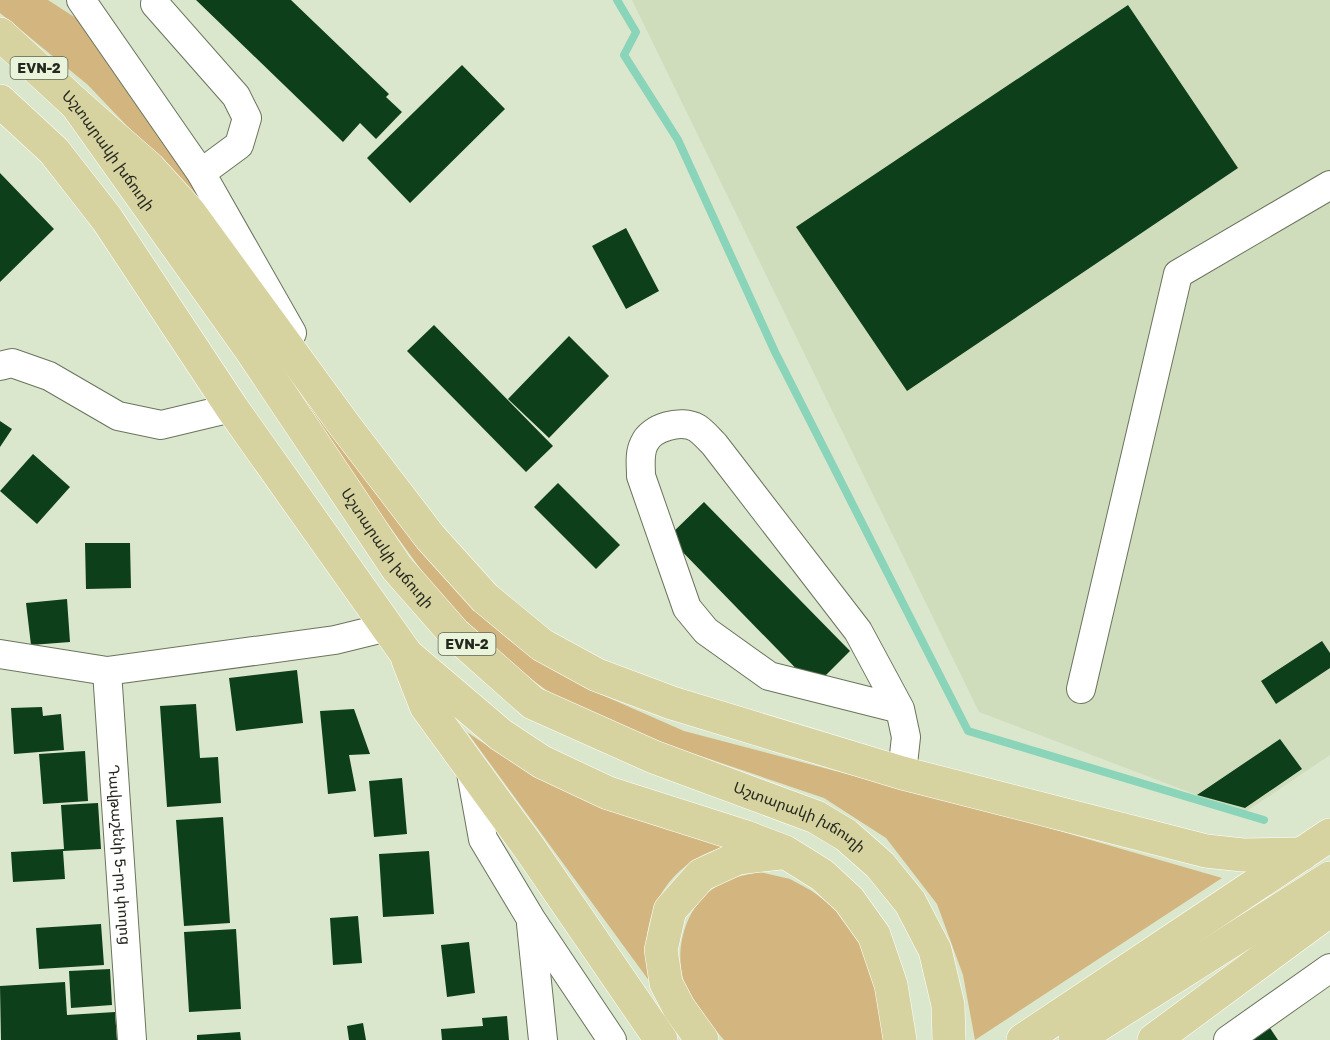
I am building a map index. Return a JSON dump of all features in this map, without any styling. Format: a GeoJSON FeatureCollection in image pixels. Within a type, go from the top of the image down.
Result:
{"type":"FeatureCollection","features":[{"type":"Feature","properties":{"kind":"main road","name":"Աշտարակի խճուղի"},"geometry":{"type":"LineString","coordinates":[[0,34],[76,104],[244,340],[397,568],[454,633],[533,703],[654,757],[816,817],[846,835],[880,865],[910,902],[935,950],[948,1005],[949,1040]]}},
{"type":"Feature","properties":{"kind":"main road","name":"EVN-2"},"geometry":{"type":"LineString","coordinates":[[0,101],[54,151],[107,219],[232,408],[388,627],[406,656],[501,735],[542,762],[608,793],[746,837],[785,852],[822,875],[842,894],[874,935],[891,985],[900,1040]]}},
{"type":"Feature","properties":{"kind":"main road"},"geometry":{"type":"LineString","coordinates":[[76,104],[149,168],[189,212],[345,426],[430,537],[485,598],[542,645],[597,675],[672,703],[902,773],[1206,851],[1242,855],[1316,849]]}},
{"type":"Feature","properties":{"kind":"main road"},"geometry":{"type":"LineString","coordinates":[[406,656],[426,706],[530,849],[661,1040]]}},
{"type":"Feature","properties":{"kind":"main road"},"geometry":{"type":"LineString","coordinates":[[1023,1040],[1316,849],[1330,835]]}},
{"type":"Feature","properties":{"kind":"main road"},"geometry":{"type":"LineString","coordinates":[[1316,849],[1322,860],[1329,890]]}},
{"type":"Feature","properties":{"kind":"main road"},"geometry":{"type":"LineString","coordinates":[[702,1040],[679,1008],[666,983],[660,950],[670,910],[701,874],[738,858],[785,852]]}},
{"type":"Feature","properties":{"kind":"main road"},"geometry":{"type":"LineString","coordinates":[[1075,1040],[1329,890]]}},
{"type":"Feature","properties":{"kind":"main road"},"geometry":{"type":"LineString","coordinates":[[1154,1040],[1329,890]]}},
{"type":"Feature","properties":{"kind":"street"},"geometry":{"type":"LineString","coordinates":[[81,0],[201,173],[345,426]]}},
{"type":"Feature","properties":{"kind":"street"},"geometry":{"type":"LineString","coordinates":[[155,4],[236,96],[247,118],[239,145],[201,173]]}},
{"type":"Feature","properties":{"kind":"street"},"geometry":{"type":"LineString","coordinates":[[1081,689],[1178,274],[1330,185]]}},
{"type":"Feature","properties":{"kind":"street"},"geometry":{"type":"LineString","coordinates":[[0,366],[12,363],[49,376],[118,416],[161,425],[232,408]]}},
{"type":"Feature","properties":{"kind":"street"},"geometry":{"type":"LineString","coordinates":[[900,709],[769,676],[706,631],[687,608],[641,476],[640,458],[645,441],[661,428],[676,423],[697,428],[714,444],[858,631],[900,709],[906,737],[902,773]]}},
{"type":"Feature","properties":{"kind":"street"},"geometry":{"type":"LineString","coordinates":[[0,654],[106,671],[335,639],[388,627]]}},
{"type":"Feature","properties":{"kind":"street","name":"Դավթաշենի 5-րդ փողոց"},"geometry":{"type":"LineString","coordinates":[[106,671],[132,1040]]}},
{"type":"Feature","properties":{"kind":"street"},"geometry":{"type":"LineString","coordinates":[[470,767],[483,839],[531,919],[612,1040]]}},
{"type":"Feature","properties":{"kind":"street"},"geometry":{"type":"LineString","coordinates":[[531,919],[543,1040]]}},
{"type":"Feature","properties":{"kind":"street"},"geometry":{"type":"LineString","coordinates":[[1228,1040],[1330,968]]}},
{"type":"Feature","properties":{"kind":"shaded area"},"geometry":{"type":"Polygon","coordinates":[[[0,0],[48,0],[79,20],[136,98],[261,291],[145,145],[88,85],[0,13],[0,0]]]}},
{"type":"Feature","properties":{"kind":"shaded area"},"geometry":{"type":"Polygon","coordinates":[[[632,0],[1330,0],[1330,755],[1244,813],[979,712],[632,0]]]}},
{"type":"Feature","properties":{"kind":"shaded area"},"geometry":{"type":"Polygon","coordinates":[[[266,338],[518,644],[584,687],[684,731],[1025,821],[1222,878],[975,1040],[963,975],[937,904],[886,838],[824,798],[624,730],[550,693],[487,646],[438,593],[336,453],[266,338]]]}},
{"type":"Feature","properties":{"kind":"shaded area"},"geometry":{"type":"Polygon","coordinates":[[[467,732],[524,769],[584,800],[638,820],[728,846],[694,860],[680,870],[659,897],[648,931],[646,954],[650,982],[467,732]]]}},
{"type":"Feature","properties":{"kind":"shaded area"},"geometry":{"type":"Polygon","coordinates":[[[760,872],[790,879],[812,891],[832,906],[856,934],[881,990],[885,1040],[724,1040],[700,1011],[688,992],[681,964],[683,934],[688,920],[705,895],[717,886],[732,878],[760,872]]]}},
{"type":"Feature","properties":{"kind":"building"},"geometry":{"type":"Polygon","coordinates":[[[196,0],[291,0],[389,94],[386,97],[402,112],[376,139],[360,123],[343,142],[196,0]]]}},
{"type":"Feature","properties":{"kind":"building"},"geometry":{"type":"Polygon","coordinates":[[[1128,5],[1238,168],[907,391],[796,227],[1128,5]]]}},
{"type":"Feature","properties":{"kind":"building"},"geometry":{"type":"Polygon","coordinates":[[[462,65],[505,109],[410,203],[367,158],[462,65]]]}},
{"type":"Feature","properties":{"kind":"building"},"geometry":{"type":"Polygon","coordinates":[[[0,173],[54,229],[0,282],[0,173]]]}},
{"type":"Feature","properties":{"kind":"building"},"geometry":{"type":"Polygon","coordinates":[[[626,228],[659,291],[626,309],[592,246],[626,228]]]}},
{"type":"Feature","properties":{"kind":"building"},"geometry":{"type":"Polygon","coordinates":[[[434,325],[553,446],[526,472],[407,351],[434,325]]]}},
{"type":"Feature","properties":{"kind":"building"},"geometry":{"type":"Polygon","coordinates":[[[569,336],[609,376],[549,438],[508,399],[569,336]]]}},
{"type":"Feature","properties":{"kind":"building"},"geometry":{"type":"Polygon","coordinates":[[[0,421],[12,429],[0,447],[0,421]]]}},
{"type":"Feature","properties":{"kind":"building"},"geometry":{"type":"Polygon","coordinates":[[[33,454],[70,487],[37,524],[0,491],[33,454]]]}},
{"type":"Feature","properties":{"kind":"building"},"geometry":{"type":"Polygon","coordinates":[[[558,483],[620,545],[596,569],[534,507],[558,483]]]}},
{"type":"Feature","properties":{"kind":"building"},"geometry":{"type":"Polygon","coordinates":[[[704,502],[850,651],[814,687],[668,537],[704,502]]]}},
{"type":"Feature","properties":{"kind":"building"},"geometry":{"type":"Polygon","coordinates":[[[85,543],[130,543],[131,588],[86,589],[85,543]]]}},
{"type":"Feature","properties":{"kind":"building"},"geometry":{"type":"Polygon","coordinates":[[[67,599],[70,642],[31,645],[26,603],[67,599]]]}},
{"type":"Feature","properties":{"kind":"building"},"geometry":{"type":"Polygon","coordinates":[[[1322,641],[1330,653],[1330,668],[1276,704],[1261,681],[1322,641]]]}},
{"type":"Feature","properties":{"kind":"building"},"geometry":{"type":"Polygon","coordinates":[[[297,670],[303,723],[236,731],[229,678],[297,670]]]}},
{"type":"Feature","properties":{"kind":"building"},"geometry":{"type":"Polygon","coordinates":[[[196,704],[200,758],[218,757],[221,803],[167,807],[160,706],[196,704]]]}},
{"type":"Feature","properties":{"kind":"building"},"geometry":{"type":"Polygon","coordinates":[[[42,707],[43,716],[61,714],[64,750],[14,754],[11,708],[42,707]]]}},
{"type":"Feature","properties":{"kind":"building"},"geometry":{"type":"Polygon","coordinates":[[[354,709],[370,754],[349,755],[356,791],[328,794],[320,711],[354,709]]]}},
{"type":"Feature","properties":{"kind":"building"},"geometry":{"type":"Polygon","coordinates":[[[1280,739],[1302,769],[1245,808],[1197,795],[1280,739]]]}},
{"type":"Feature","properties":{"kind":"building"},"geometry":{"type":"Polygon","coordinates":[[[85,751],[88,801],[43,804],[39,754],[85,751]]]}},
{"type":"Feature","properties":{"kind":"building"},"geometry":{"type":"Polygon","coordinates":[[[402,778],[407,834],[374,837],[369,781],[402,778]]]}},
{"type":"Feature","properties":{"kind":"building"},"geometry":{"type":"Polygon","coordinates":[[[98,803],[101,849],[63,851],[65,879],[13,882],[11,852],[64,849],[61,805],[98,803]]]}},
{"type":"Feature","properties":{"kind":"building"},"geometry":{"type":"Polygon","coordinates":[[[223,817],[230,923],[184,926],[176,820],[223,817]]]}},
{"type":"Feature","properties":{"kind":"building"},"geometry":{"type":"Polygon","coordinates":[[[429,851],[434,914],[383,917],[379,854],[429,851]]]}},
{"type":"Feature","properties":{"kind":"building"},"geometry":{"type":"Polygon","coordinates":[[[358,916],[362,963],[333,965],[330,918],[358,916]]]}},
{"type":"Feature","properties":{"kind":"building"},"geometry":{"type":"Polygon","coordinates":[[[101,924],[104,965],[39,969],[36,928],[101,924]]]}},
{"type":"Feature","properties":{"kind":"building"},"geometry":{"type":"Polygon","coordinates":[[[236,929],[241,1009],[189,1012],[184,932],[236,929]]]}},
{"type":"Feature","properties":{"kind":"building"},"geometry":{"type":"Polygon","coordinates":[[[469,942],[475,993],[447,997],[441,945],[469,942]]]}},
{"type":"Feature","properties":{"kind":"building"},"geometry":{"type":"Polygon","coordinates":[[[110,969],[112,1005],[71,1008],[69,971],[110,969]]]}},
{"type":"Feature","properties":{"kind":"building"},"geometry":{"type":"Polygon","coordinates":[[[65,982],[67,1015],[115,1012],[117,1040],[1,1040],[0,986],[65,982]]]}},
{"type":"Feature","properties":{"kind":"building"},"geometry":{"type":"Polygon","coordinates":[[[507,1016],[509,1040],[442,1040],[441,1029],[483,1026],[482,1018],[507,1016]]]}},
{"type":"Feature","properties":{"kind":"building"},"geometry":{"type":"Polygon","coordinates":[[[363,1023],[366,1040],[349,1040],[347,1026],[363,1023]]]}},
{"type":"Feature","properties":{"kind":"building"},"geometry":{"type":"Polygon","coordinates":[[[1270,1028],[1278,1040],[1253,1040],[1270,1028]]]}},
{"type":"Feature","properties":{"kind":"building"},"geometry":{"type":"Polygon","coordinates":[[[240,1032],[241,1040],[197,1040],[197,1035],[240,1032]]]}},
{"type":"Feature","properties":{"kind":"waterway"},"geometry":{"type":"LineString","coordinates":[[617,0],[636,32],[624,55],[678,140],[775,352],[968,731],[1264,820]]}}]}
